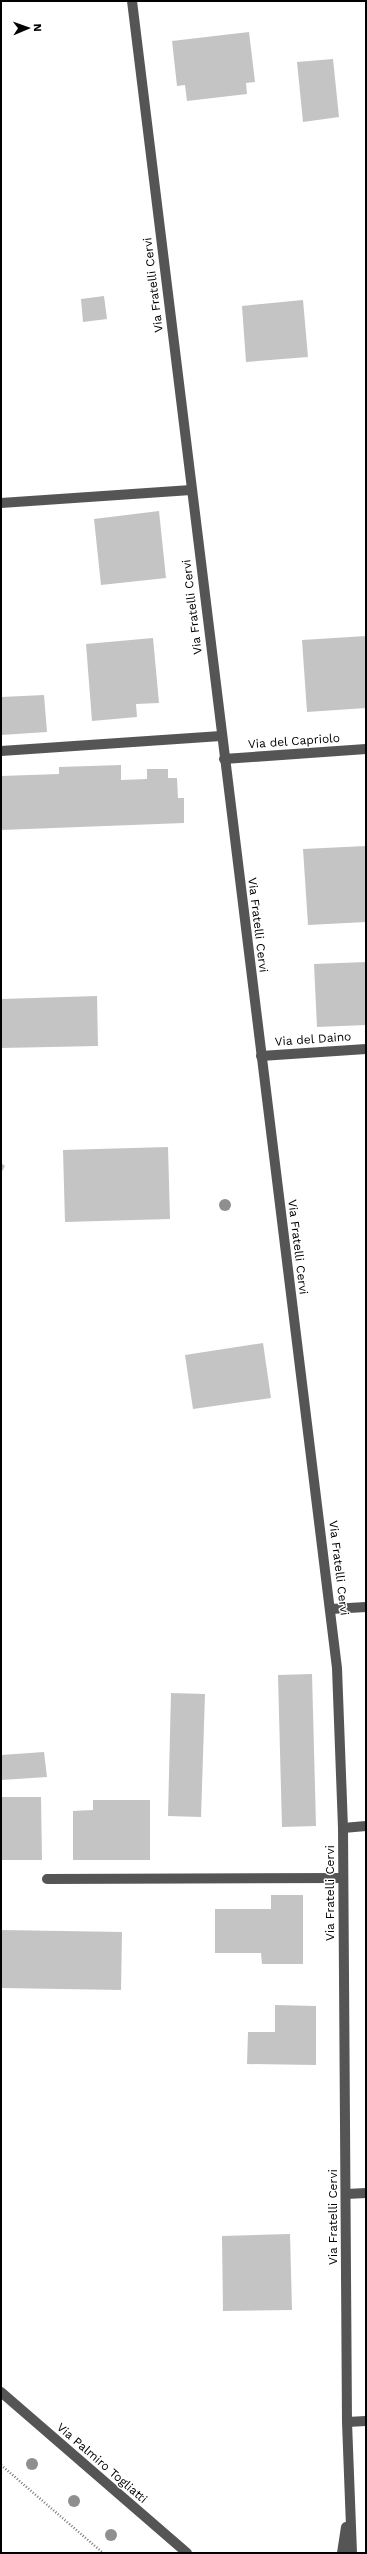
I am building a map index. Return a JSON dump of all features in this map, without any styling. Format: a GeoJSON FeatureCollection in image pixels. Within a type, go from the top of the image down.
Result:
{"type":"FeatureCollection","features":[{"type":"Feature","properties":{"kind":"street","name":"Via Fratelli Cervi"},"geometry":{"type":"LineString","coordinates":[[132,1],[221,736],[331,1609],[337,1668],[343,1828],[347,2422],[352,2553]]}},
{"type":"Feature","properties":{"kind":"street"},"geometry":{"type":"LineString","coordinates":[[1,503],[191,490]]}},
{"type":"Feature","properties":{"kind":"street"},"geometry":{"type":"LineString","coordinates":[[1,751],[221,736]]}},
{"type":"Feature","properties":{"kind":"street","name":"Via del Capriolo"},"geometry":{"type":"LineString","coordinates":[[224,759],[366,749]]}},
{"type":"Feature","properties":{"kind":"street","name":"Via del Daino"},"geometry":{"type":"LineString","coordinates":[[261,1056],[366,1049]]}},
{"type":"Feature","properties":{"kind":"street"},"geometry":{"type":"LineString","coordinates":[[331,1609],[366,1607]]}},
{"type":"Feature","properties":{"kind":"street"},"geometry":{"type":"LineString","coordinates":[[343,1828],[366,1826]]}},
{"type":"Feature","properties":{"kind":"street"},"geometry":{"type":"LineString","coordinates":[[47,1879],[343,1878]]}},
{"type":"Feature","properties":{"kind":"street"},"geometry":{"type":"LineString","coordinates":[[346,2194],[366,2193]]}},
{"type":"Feature","properties":{"kind":"street","name":"Via Palmiro Togliatti"},"geometry":{"type":"LineString","coordinates":[[1,2392],[186,2553]]}},
{"type":"Feature","properties":{"kind":"street"},"geometry":{"type":"LineString","coordinates":[[347,2422],[366,2421]]}},
{"type":"Feature","properties":{"kind":"street","name":"Via Fratelli Cervi"},"geometry":{"type":"LineString","coordinates":[[342,2553],[349,2501]]}},
{"type":"Feature","properties":{"kind":"path"},"geometry":{"type":"LineString","coordinates":[[1,2464],[103,2553]]}},
{"type":"Feature","properties":{"kind":"building"},"geometry":{"type":"Polygon","coordinates":[[[249,32],[255,82],[246,83],[247,94],[187,101],[185,85],[177,86],[172,41],[249,32]]]}},
{"type":"Feature","properties":{"kind":"building"},"geometry":{"type":"Polygon","coordinates":[[[333,59],[339,117],[303,122],[297,62],[333,59]]]}},
{"type":"Feature","properties":{"kind":"building"},"geometry":{"type":"Polygon","coordinates":[[[104,296],[107,319],[83,322],[81,299],[104,296]]]}},
{"type":"Feature","properties":{"kind":"building"},"geometry":{"type":"Polygon","coordinates":[[[303,300],[308,357],[246,362],[242,306],[303,300]]]}},
{"type":"Feature","properties":{"kind":"building"},"geometry":{"type":"Polygon","coordinates":[[[159,511],[166,578],[101,585],[94,519],[159,511]]]}},
{"type":"Feature","properties":{"kind":"building"},"geometry":{"type":"Polygon","coordinates":[[[366,636],[366,708],[307,712],[302,640],[366,636]]]}},
{"type":"Feature","properties":{"kind":"building"},"geometry":{"type":"Polygon","coordinates":[[[153,638],[159,703],[136,704],[137,717],[92,721],[86,644],[153,638]]]}},
{"type":"Feature","properties":{"kind":"building"},"geometry":{"type":"Polygon","coordinates":[[[44,695],[47,732],[1,735],[1,697],[44,695]]]}},
{"type":"Feature","properties":{"kind":"building"},"geometry":{"type":"Polygon","coordinates":[[[121,765],[121,780],[147,779],[147,769],[168,769],[168,778],[177,778],[178,798],[184,798],[184,823],[1,830],[1,776],[59,774],[59,767],[121,765]]]}},
{"type":"Feature","properties":{"kind":"building"},"geometry":{"type":"Polygon","coordinates":[[[366,846],[366,922],[308,925],[303,849],[366,846]]]}},
{"type":"Feature","properties":{"kind":"building"},"geometry":{"type":"Polygon","coordinates":[[[366,962],[366,1025],[317,1027],[314,964],[366,962]]]}},
{"type":"Feature","properties":{"kind":"building"},"geometry":{"type":"Polygon","coordinates":[[[97,996],[98,1046],[1,1048],[1,999],[97,996]]]}},
{"type":"Feature","properties":{"kind":"building"},"geometry":{"type":"Polygon","coordinates":[[[168,1147],[170,1219],[65,1222],[63,1150],[168,1147]]]}},
{"type":"Feature","properties":{"kind":"building"},"geometry":{"type":"Polygon","coordinates":[[[1,1163],[5,1166],[1,1173],[1,1163]]]}},
{"type":"Feature","properties":{"kind":"building"},"geometry":{"type":"Polygon","coordinates":[[[263,1343],[271,1398],[193,1409],[185,1355],[263,1343]]]}},
{"type":"Feature","properties":{"kind":"building"},"geometry":{"type":"Polygon","coordinates":[[[312,1674],[316,1826],[282,1827],[278,1675],[312,1674]]]}},
{"type":"Feature","properties":{"kind":"building"},"geometry":{"type":"Polygon","coordinates":[[[171,1693],[205,1694],[201,1817],[168,1816],[171,1693]]]}},
{"type":"Feature","properties":{"kind":"building"},"geometry":{"type":"Polygon","coordinates":[[[44,1752],[47,1777],[1,1780],[1,1755],[44,1752]]]}},
{"type":"Feature","properties":{"kind":"building"},"geometry":{"type":"Polygon","coordinates":[[[1,1797],[41,1797],[42,1860],[1,1860],[1,1797]]]}},
{"type":"Feature","properties":{"kind":"building"},"geometry":{"type":"Polygon","coordinates":[[[93,1800],[150,1800],[150,1860],[73,1860],[73,1811],[93,1810],[93,1800]]]}},
{"type":"Feature","properties":{"kind":"building"},"geometry":{"type":"Polygon","coordinates":[[[271,1895],[303,1895],[303,1964],[262,1964],[261,1953],[215,1953],[215,1909],[271,1909],[271,1895]]]}},
{"type":"Feature","properties":{"kind":"building"},"geometry":{"type":"Polygon","coordinates":[[[1,1930],[122,1932],[121,1990],[1,1988],[1,1930]]]}},
{"type":"Feature","properties":{"kind":"building"},"geometry":{"type":"Polygon","coordinates":[[[275,2005],[316,2006],[316,2065],[247,2064],[248,2032],[275,2032],[275,2005]]]}},
{"type":"Feature","properties":{"kind":"building"},"geometry":{"type":"Polygon","coordinates":[[[290,2234],[292,2310],[223,2311],[222,2236],[290,2234]]]}}]}
